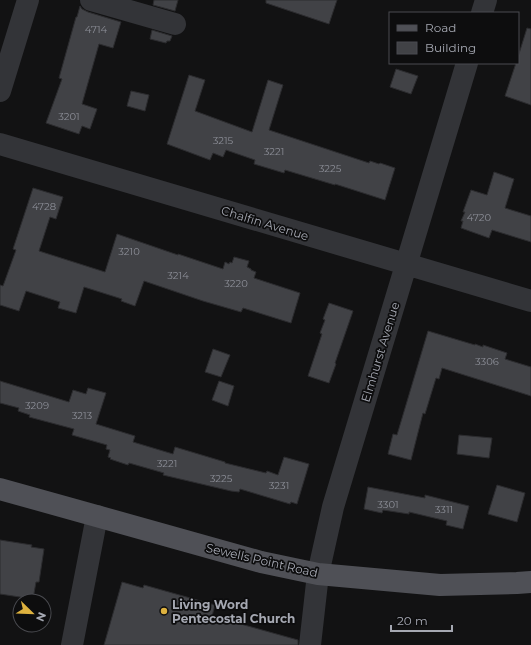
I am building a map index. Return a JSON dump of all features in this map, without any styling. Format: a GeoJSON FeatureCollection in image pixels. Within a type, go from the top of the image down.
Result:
{"type":"FeatureCollection","features":[{"type":"Feature","properties":{"kind":"main road","name":"Sewells Point Road"},"geometry":{"type":"LineString","coordinates":[[0,489],[261,562],[318,574],[440,585],[531,582]]}},
{"type":"Feature","properties":{"kind":"street"},"geometry":{"type":"LineString","coordinates":[[0,91],[28,0]]}},
{"type":"Feature","properties":{"kind":"street"},"geometry":{"type":"LineString","coordinates":[[91,0],[175,24]]}},
{"type":"Feature","properties":{"kind":"street"},"geometry":{"type":"LineString","coordinates":[[482,12],[486,0]]}},
{"type":"Feature","properties":{"kind":"street","name":"Elmhurst Avenue"},"geometry":{"type":"LineString","coordinates":[[310,645],[318,574],[333,507],[468,64]]}},
{"type":"Feature","properties":{"kind":"street","name":"Chalfin Avenue"},"geometry":{"type":"LineString","coordinates":[[0,144],[531,301]]}},
{"type":"Feature","properties":{"kind":"street"},"geometry":{"type":"LineString","coordinates":[[72,645],[97,516]]}},
{"type":"Feature","properties":{"kind":"building"},"geometry":{"type":"Polygon","coordinates":[[[154,0],[178,0],[175,11],[153,5],[154,0]]]}},
{"type":"Feature","properties":{"kind":"building"},"geometry":{"type":"Polygon","coordinates":[[[266,0],[337,0],[329,24],[266,3],[266,0]]]}},
{"type":"Feature","properties":{"kind":"building"},"geometry":{"type":"Polygon","coordinates":[[[80,6],[88,12],[121,22],[113,48],[99,44],[82,104],[97,109],[90,129],[82,126],[79,134],[46,123],[62,79],[59,78],[80,6]]]}},
{"type":"Feature","properties":{"kind":"building"},"geometry":{"type":"Polygon","coordinates":[[[527,28],[531,29],[531,105],[505,96],[516,64],[519,64],[519,54],[527,28]]]}},
{"type":"Feature","properties":{"kind":"building"},"geometry":{"type":"Polygon","coordinates":[[[152,30],[172,36],[170,41],[167,41],[166,43],[150,39],[152,30]]]}},
{"type":"Feature","properties":{"kind":"building"},"geometry":{"type":"Polygon","coordinates":[[[396,69],[418,76],[411,94],[390,87],[396,69]]]}},
{"type":"Feature","properties":{"kind":"building"},"geometry":{"type":"Polygon","coordinates":[[[189,75],[205,80],[195,111],[252,132],[268,80],[283,85],[269,130],[369,163],[370,161],[395,168],[385,200],[285,170],[284,173],[254,164],[255,160],[226,150],[223,157],[213,153],[210,160],[167,144],[189,75]]]}},
{"type":"Feature","properties":{"kind":"building"},"geometry":{"type":"Polygon","coordinates":[[[131,91],[149,95],[145,111],[127,106],[131,91]]]}},
{"type":"Feature","properties":{"kind":"building"},"geometry":{"type":"Polygon","coordinates":[[[494,172],[514,179],[505,208],[531,216],[531,242],[492,230],[489,238],[461,228],[463,221],[461,221],[465,212],[463,212],[471,190],[487,195],[494,172]]]}},
{"type":"Feature","properties":{"kind":"building"},"geometry":{"type":"Polygon","coordinates":[[[33,188],[63,197],[56,219],[50,217],[39,251],[105,272],[117,234],[223,269],[225,262],[229,264],[230,262],[232,263],[234,257],[249,261],[247,267],[256,272],[254,278],[300,293],[291,323],[243,308],[241,312],[144,281],[135,306],[121,301],[122,299],[84,287],[76,313],[58,308],[60,302],[26,291],[19,311],[0,305],[0,285],[3,286],[16,250],[13,249],[33,188]]]}},
{"type":"Feature","properties":{"kind":"building"},"geometry":{"type":"Polygon","coordinates":[[[329,303],[353,311],[329,383],[308,376],[322,334],[320,333],[325,320],[323,319],[329,303]]]}},
{"type":"Feature","properties":{"kind":"building"},"geometry":{"type":"Polygon","coordinates":[[[428,331],[483,347],[483,345],[507,353],[505,359],[531,367],[531,396],[442,368],[439,379],[436,378],[425,414],[423,413],[411,460],[388,454],[393,434],[397,435],[428,331]]]}},
{"type":"Feature","properties":{"kind":"building"},"geometry":{"type":"Polygon","coordinates":[[[213,349],[230,355],[221,377],[205,372],[213,349]]]}},
{"type":"Feature","properties":{"kind":"building"},"geometry":{"type":"Polygon","coordinates":[[[0,381],[69,402],[73,390],[86,394],[88,388],[106,393],[96,424],[135,436],[133,442],[173,454],[175,447],[225,463],[266,473],[267,471],[278,475],[284,457],[309,464],[297,504],[291,502],[290,504],[240,489],[239,492],[231,491],[163,475],[164,473],[129,463],[128,465],[110,459],[111,458],[108,457],[110,450],[106,449],[107,445],[72,435],[74,429],[29,417],[30,415],[18,411],[19,408],[0,403],[0,381]]]}},
{"type":"Feature","properties":{"kind":"building"},"geometry":{"type":"Polygon","coordinates":[[[219,381],[234,386],[228,406],[212,400],[219,381]]]}},
{"type":"Feature","properties":{"kind":"building"},"geometry":{"type":"Polygon","coordinates":[[[459,435],[492,438],[489,458],[457,454],[459,435]]]}},
{"type":"Feature","properties":{"kind":"building"},"geometry":{"type":"Polygon","coordinates":[[[497,485],[525,493],[517,522],[488,514],[497,485]]]}},
{"type":"Feature","properties":{"kind":"building"},"geometry":{"type":"Polygon","coordinates":[[[368,487],[425,498],[425,495],[469,506],[463,529],[446,525],[447,521],[409,512],[409,514],[383,510],[382,513],[364,509],[368,487]]]}},
{"type":"Feature","properties":{"kind":"building"},"geometry":{"type":"Polygon","coordinates":[[[0,540],[32,545],[31,547],[44,549],[39,582],[36,582],[34,593],[12,593],[12,596],[0,594],[0,540]]]}},
{"type":"Feature","properties":{"kind":"building","name":"Living Word Pentecostal Church"},"geometry":{"type":"Polygon","coordinates":[[[122,582],[143,588],[144,585],[215,605],[212,616],[298,640],[298,645],[104,645],[122,582]]]}},
{"type":"Feature","properties":{"kind":"place","name":"Living Word Pentecostal Church"},"geometry":{"type":"Point","coordinates":[164,611]}}]}
